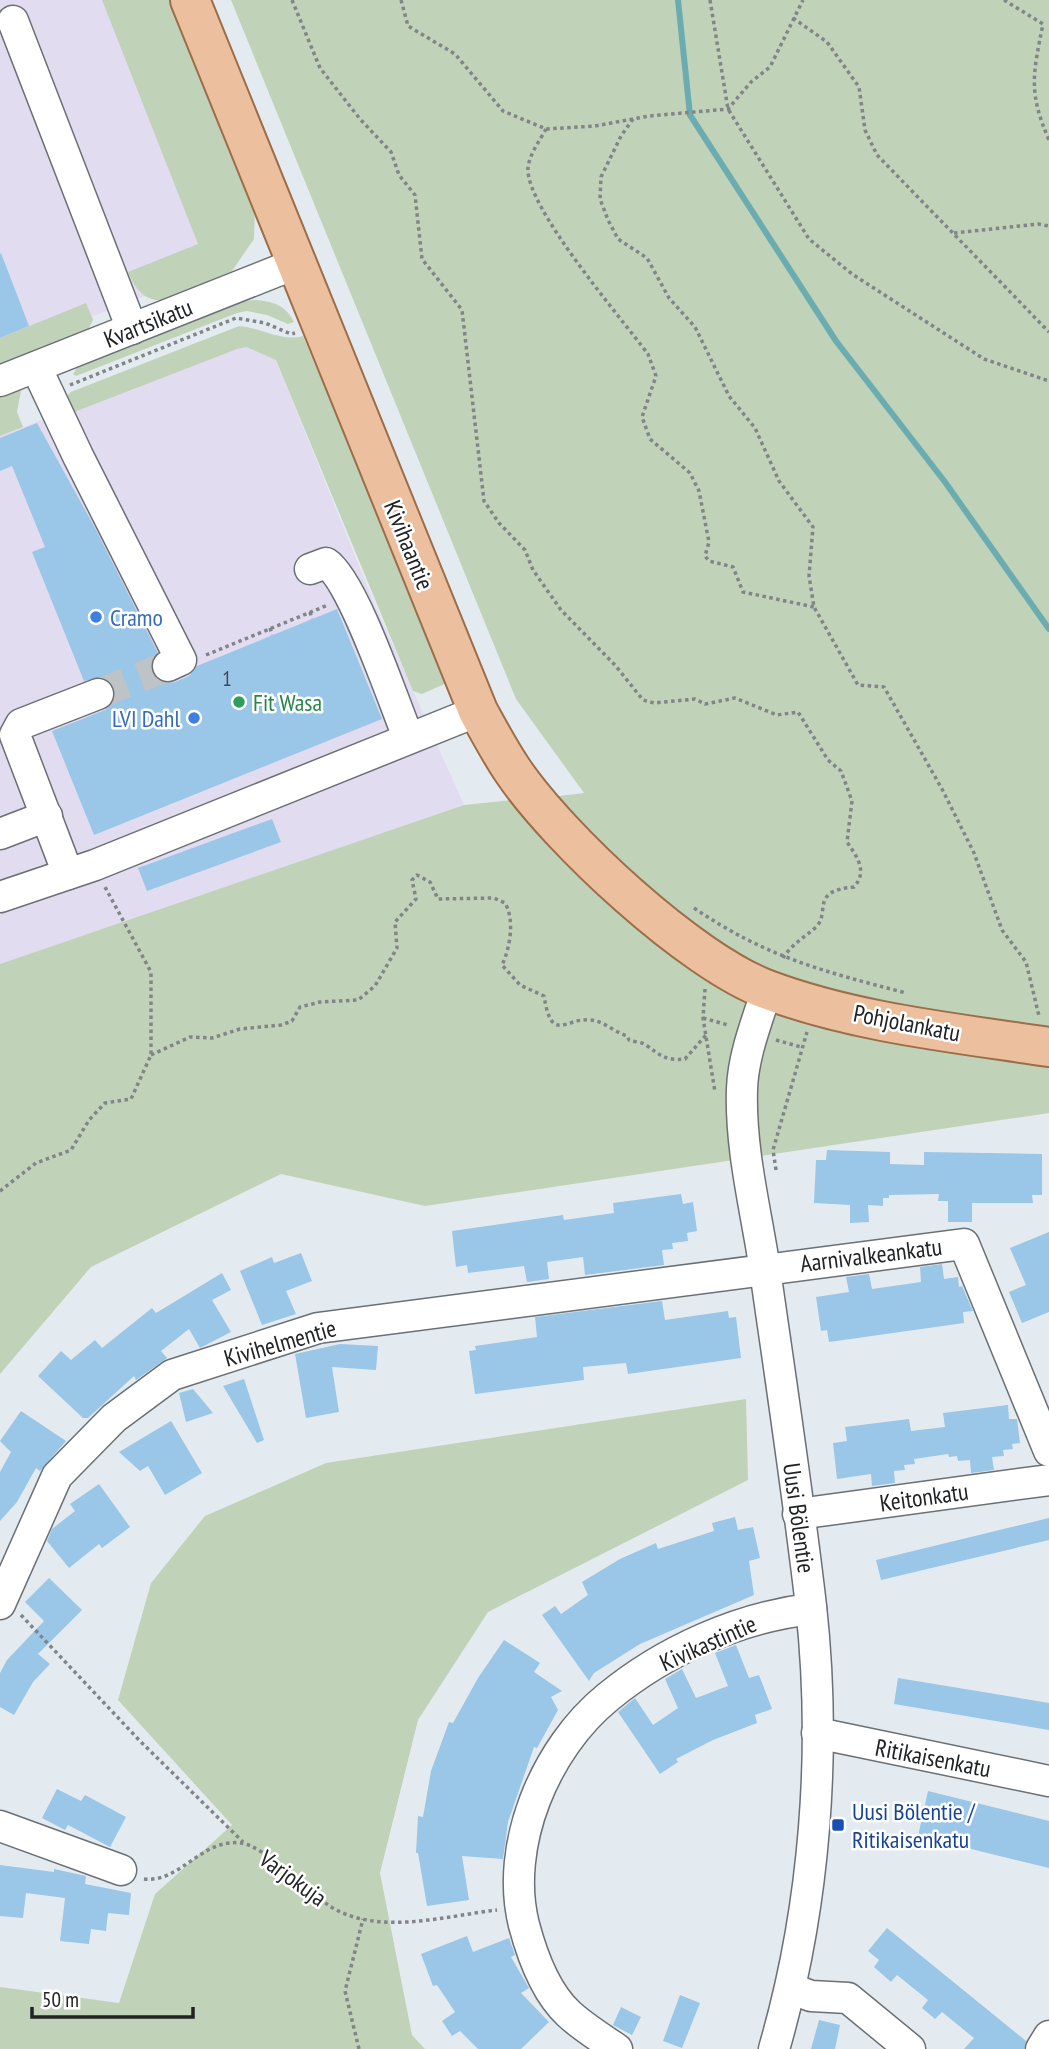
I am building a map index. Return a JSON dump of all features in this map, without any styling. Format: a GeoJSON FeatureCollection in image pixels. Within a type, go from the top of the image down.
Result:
{"type":"FeatureCollection","features":[{"type":"Feature","properties":{"kind":"main road","name":"Kivihaantie"},"geometry":{"type":"LineString","coordinates":[[190,0],[478,711],[513,772],[567,837],[653,915],[717,965],[775,974]]}},
{"type":"Feature","properties":{"kind":"main road","name":"Pohjolankatu"},"geometry":{"type":"LineString","coordinates":[[775,974],[895,1024],[1044,1032]]}},
{"type":"Feature","properties":{"kind":"street"},"geometry":{"type":"LineString","coordinates":[[13,22],[132,330]]}},
{"type":"Feature","properties":{"kind":"street","name":"Kvartsikatu"},"geometry":{"type":"LineString","coordinates":[[0,381],[295,264]]}},
{"type":"Feature","properties":{"kind":"street"},"geometry":{"type":"LineString","coordinates":[[36,367],[47,394],[181,660],[168,666]]}},
{"type":"Feature","properties":{"kind":"street"},"geometry":{"type":"LineString","coordinates":[[310,569],[326,563],[333,567],[352,601],[408,737]]}},
{"type":"Feature","properties":{"kind":"street"},"geometry":{"type":"LineString","coordinates":[[8,734],[21,724],[99,694]]}},
{"type":"Feature","properties":{"kind":"street"},"geometry":{"type":"LineString","coordinates":[[0,897],[82,870],[478,711]]}},
{"type":"Feature","properties":{"kind":"street"},"geometry":{"type":"LineString","coordinates":[[8,734],[15,735],[47,816],[82,870]]}},
{"type":"Feature","properties":{"kind":"street"},"geometry":{"type":"LineString","coordinates":[[0,834],[47,816]]}},
{"type":"Feature","properties":{"kind":"street","name":"Uusi Bölentie"},"geometry":{"type":"LineString","coordinates":[[774,2049],[792,1989],[815,1818],[817,1733],[811,1609],[764,1269],[746,1167],[742,1087],[753,1033],[775,974]]}},
{"type":"Feature","properties":{"kind":"street","name":"Aarnivalkeankatu"},"geometry":{"type":"LineString","coordinates":[[764,1269],[964,1244],[1049,1451]]}},
{"type":"Feature","properties":{"kind":"street","name":"Kivihelmentie"},"geometry":{"type":"LineString","coordinates":[[2,1600],[57,1476],[114,1418],[172,1375],[318,1328],[764,1269]]}},
{"type":"Feature","properties":{"kind":"street","name":"Keitonkatu"},"geometry":{"type":"LineString","coordinates":[[798,1514],[1049,1480]]}},
{"type":"Feature","properties":{"kind":"street","name":"Kivikastintie"},"geometry":{"type":"LineString","coordinates":[[617,2049],[568,2013],[533,1960],[520,1907],[520,1856],[532,1803],[562,1748],[607,1698],[665,1658],[728,1630],[784,1612],[811,1609]]}},
{"type":"Feature","properties":{"kind":"street","name":"Ritikaisenkatu"},"geometry":{"type":"LineString","coordinates":[[817,1733],[1049,1781]]}},
{"type":"Feature","properties":{"kind":"street"},"geometry":{"type":"LineString","coordinates":[[0,1826],[121,1870]]}},
{"type":"Feature","properties":{"kind":"street"},"geometry":{"type":"LineString","coordinates":[[792,1989],[811,1996],[848,1998],[910,2049]]}},
{"type":"Feature","properties":{"kind":"street"},"geometry":{"type":"LineString","coordinates":[[1041,2049],[1049,2036]]}},
{"type":"Feature","properties":{"kind":"path"},"geometry":{"type":"LineString","coordinates":[[292,0],[320,68],[360,119],[391,152],[398,175],[415,195],[422,259],[462,310],[484,501],[499,523],[525,550],[528,561],[546,590],[643,700],[654,703],[695,699],[705,705],[734,698],[778,715],[798,712],[828,760],[841,771],[852,801],[847,842],[858,859],[861,875],[854,887],[836,890],[824,900],[817,926],[794,942],[775,974]]}},
{"type":"Feature","properties":{"kind":"path"},"geometry":{"type":"LineString","coordinates":[[401,0],[408,26],[455,54],[503,111],[546,129],[594,126],[649,116],[728,109],[751,82],[770,67],[788,36],[793,18],[803,0]]}},
{"type":"Feature","properties":{"kind":"path"},"geometry":{"type":"LineString","coordinates":[[710,0],[728,109],[809,239],[852,274],[984,359],[1049,381]]}},
{"type":"Feature","properties":{"kind":"path"},"geometry":{"type":"LineString","coordinates":[[1004,0],[1043,24]]}},
{"type":"Feature","properties":{"kind":"path"},"geometry":{"type":"LineString","coordinates":[[793,18],[827,42],[859,87],[865,130],[877,155],[1049,332]]}},
{"type":"Feature","properties":{"kind":"path"},"geometry":{"type":"LineString","coordinates":[[1043,24],[1049,22]]}},
{"type":"Feature","properties":{"kind":"path"},"geometry":{"type":"LineString","coordinates":[[1043,24],[1034,66],[1034,106],[1049,140]]}},
{"type":"Feature","properties":{"kind":"path"},"geometry":{"type":"LineString","coordinates":[[633,119],[621,136],[601,177],[600,199],[618,239],[647,258],[669,298],[695,327],[729,396],[755,428],[779,481],[813,527],[809,576],[814,607],[858,685],[884,687],[942,789],[974,853],[1002,930],[1026,962],[1044,1032]]}},
{"type":"Feature","properties":{"kind":"path"},"geometry":{"type":"LineString","coordinates":[[546,129],[528,165],[528,182],[541,211],[648,354],[656,376],[642,417],[650,439],[690,473],[699,491],[709,542],[705,556],[709,561],[733,567],[743,592],[814,607]]}},
{"type":"Feature","properties":{"kind":"path"},"geometry":{"type":"LineString","coordinates":[[954,233],[1038,224],[1049,226]]}},
{"type":"Feature","properties":{"kind":"path"},"geometry":{"type":"LineString","coordinates":[[47,394],[236,318],[265,323],[291,334],[320,326]]}},
{"type":"Feature","properties":{"kind":"path"},"geometry":{"type":"LineString","coordinates":[[310,612],[312,619]]}},
{"type":"Feature","properties":{"kind":"path"},"geometry":{"type":"LineString","coordinates":[[270,628],[272,635]]}},
{"type":"Feature","properties":{"kind":"path"},"geometry":{"type":"LineString","coordinates":[[216,651],[218,657]]}},
{"type":"Feature","properties":{"kind":"path"},"geometry":{"type":"LineString","coordinates":[[0,1191],[36,1163],[71,1150],[89,1120],[105,1103],[131,1099],[151,1055],[151,972],[117,914],[82,870]]}},
{"type":"Feature","properties":{"kind":"path"},"geometry":{"type":"LineString","coordinates":[[151,1055],[190,1037],[212,1038],[240,1029],[281,1026],[292,1021],[300,1007],[308,1004],[358,1000],[375,986],[397,948],[395,922],[416,899],[412,880],[417,874],[430,882],[438,899],[494,898],[505,903],[510,920],[508,952],[502,965],[520,985],[544,996],[546,1013],[553,1022],[567,1027],[589,1019],[599,1022],[627,1036],[629,1040],[646,1045],[653,1053],[677,1060],[685,1059],[706,1035],[717,1104]]}},
{"type":"Feature","properties":{"kind":"path"},"geometry":{"type":"LineString","coordinates":[[690,905],[733,934],[775,974],[907,993]]}},
{"type":"Feature","properties":{"kind":"path"},"geometry":{"type":"LineString","coordinates":[[1026,1014],[1044,1032]]}},
{"type":"Feature","properties":{"kind":"path"},"geometry":{"type":"LineString","coordinates":[[1044,1032],[1049,1018]]}},
{"type":"Feature","properties":{"kind":"path"},"geometry":{"type":"LineString","coordinates":[[2,1600],[243,1842]]}},
{"type":"Feature","properties":{"kind":"path","name":"Varjokuja"},"geometry":{"type":"LineString","coordinates":[[121,1870],[146,1880],[170,1875],[214,1845],[243,1842],[272,1860],[331,1906],[363,1919],[389,1923],[520,1907]]}},
{"type":"Feature","properties":{"kind":"path"},"geometry":{"type":"LineString","coordinates":[[359,2049],[345,1991],[363,1919]]}},
{"type":"Feature","properties":{"kind":"shaded area"},"geometry":{"type":"Polygon","coordinates":[[[0,0],[134,0],[223,265],[0,353],[0,0]]]}},
{"type":"Feature","properties":{"kind":"shaded area"},"geometry":{"type":"Polygon","coordinates":[[[238,344],[276,360],[374,603],[464,805],[0,964],[0,436],[238,344]]]}},
{"type":"Feature","properties":{"kind":"green space"},"geometry":{"type":"Polygon","coordinates":[[[102,0],[169,0],[255,207],[254,239],[232,271],[161,300],[144,295],[128,272],[198,244],[102,0]]]}},
{"type":"Feature","properties":{"kind":"green space"},"geometry":{"type":"Polygon","coordinates":[[[231,0],[1049,0],[1049,1113],[425,1206],[281,1174],[91,1267],[0,1374],[0,964],[464,805],[540,797],[495,705],[521,758],[551,797],[584,793],[516,699],[231,0]]]}},
{"type":"Feature","properties":{"kind":"green space"},"geometry":{"type":"Polygon","coordinates":[[[257,300],[279,306],[294,322],[288,324],[267,315],[247,311],[237,313],[76,376],[73,374],[80,363],[243,301],[257,300]]]}},
{"type":"Feature","properties":{"kind":"green space"},"geometry":{"type":"Polygon","coordinates":[[[86,303],[93,320],[88,330],[0,365],[0,338],[86,303]]]}},
{"type":"Feature","properties":{"kind":"green space"},"geometry":{"type":"Polygon","coordinates":[[[239,326],[279,336],[303,336],[449,682],[422,694],[413,691],[276,360],[246,347],[237,349],[69,414],[67,396],[71,392],[239,326]]]}},
{"type":"Feature","properties":{"kind":"green space"},"geometry":{"type":"Polygon","coordinates":[[[15,389],[21,391],[17,412],[23,427],[0,436],[0,395],[15,389]]]}},
{"type":"Feature","properties":{"kind":"green space"},"geometry":{"type":"Polygon","coordinates":[[[746,1399],[748,1480],[488,1612],[418,1720],[380,1873],[412,2035],[425,2049],[0,2049],[0,1987],[119,2003],[155,1894],[232,1825],[118,1700],[151,1583],[205,1516],[326,1463],[746,1399]]]}},
{"type":"Feature","properties":{"kind":"building"},"geometry":{"type":"Polygon","coordinates":[[[0,254],[29,326],[0,338],[0,254]]]}},
{"type":"Feature","properties":{"kind":"building"},"geometry":{"type":"Polygon","coordinates":[[[37,423],[94,526],[158,653],[151,665],[157,680],[175,682],[189,676],[197,666],[337,609],[382,719],[94,835],[52,731],[105,710],[112,704],[114,688],[101,677],[84,681],[32,552],[45,547],[12,466],[0,471],[0,438],[37,423]]]}},
{"type":"Feature","properties":{"kind":"building"},"geometry":{"type":"Polygon","coordinates":[[[272,819],[281,842],[147,891],[138,868],[272,819]]]}},
{"type":"Feature","properties":{"kind":"building"},"geometry":{"type":"Polygon","coordinates":[[[827,1150],[890,1152],[890,1164],[924,1165],[924,1152],[1042,1154],[1042,1195],[1032,1195],[1033,1203],[972,1203],[972,1222],[948,1222],[948,1201],[938,1201],[939,1194],[889,1195],[889,1198],[883,1198],[883,1206],[868,1205],[869,1222],[850,1223],[850,1205],[814,1203],[816,1160],[826,1160],[827,1150]]]}},
{"type":"Feature","properties":{"kind":"building"},"geometry":{"type":"Polygon","coordinates":[[[681,1194],[683,1204],[693,1202],[697,1231],[687,1233],[688,1241],[672,1243],[673,1249],[662,1250],[664,1265],[585,1275],[583,1257],[547,1262],[549,1279],[527,1282],[524,1266],[468,1273],[467,1265],[456,1267],[452,1231],[563,1215],[564,1220],[614,1213],[613,1203],[681,1194]]]}},
{"type":"Feature","properties":{"kind":"building"},"geometry":{"type":"Polygon","coordinates":[[[1049,1232],[1049,1312],[1022,1323],[1009,1292],[1026,1285],[1010,1248],[1049,1232]]]}},
{"type":"Feature","properties":{"kind":"building"},"geometry":{"type":"Polygon","coordinates":[[[301,1253],[312,1281],[286,1291],[296,1314],[262,1325],[240,1271],[272,1257],[274,1263],[301,1253]]]}},
{"type":"Feature","properties":{"kind":"building"},"geometry":{"type":"Polygon","coordinates":[[[942,1264],[944,1279],[958,1277],[959,1287],[962,1286],[973,1311],[963,1312],[964,1323],[829,1342],[827,1330],[821,1331],[816,1297],[849,1292],[846,1277],[869,1274],[872,1289],[921,1282],[920,1267],[942,1264]]]}},
{"type":"Feature","properties":{"kind":"building"},"geometry":{"type":"Polygon","coordinates":[[[222,1273],[231,1290],[212,1300],[231,1332],[200,1348],[189,1329],[161,1351],[167,1358],[136,1380],[134,1376],[88,1418],[83,1418],[38,1376],[61,1351],[71,1360],[95,1340],[102,1348],[152,1308],[156,1313],[222,1273]]]}},
{"type":"Feature","properties":{"kind":"building"},"geometry":{"type":"Polygon","coordinates":[[[662,1301],[665,1320],[728,1311],[729,1318],[736,1317],[741,1358],[628,1374],[626,1363],[583,1367],[584,1380],[475,1394],[469,1351],[476,1350],[475,1346],[537,1337],[535,1317],[662,1301]]]}},
{"type":"Feature","properties":{"kind":"building"},"geometry":{"type":"Polygon","coordinates":[[[340,1344],[378,1346],[376,1370],[332,1367],[339,1412],[306,1418],[295,1354],[340,1344]]]}},
{"type":"Feature","properties":{"kind":"building"},"geometry":{"type":"Polygon","coordinates":[[[244,1379],[264,1440],[257,1443],[223,1386],[244,1379]]]}},
{"type":"Feature","properties":{"kind":"building"},"geometry":{"type":"Polygon","coordinates":[[[193,1389],[213,1413],[186,1422],[179,1393],[193,1389]]]}},
{"type":"Feature","properties":{"kind":"building"},"geometry":{"type":"Polygon","coordinates":[[[1008,1405],[1009,1419],[1017,1419],[1020,1443],[1012,1444],[1013,1449],[1003,1450],[1004,1456],[992,1457],[994,1470],[971,1473],[970,1460],[958,1461],[957,1456],[949,1457],[948,1454],[914,1459],[915,1464],[904,1465],[905,1470],[894,1471],[895,1483],[872,1486],[871,1474],[837,1479],[833,1443],[847,1441],[845,1427],[909,1419],[911,1431],[945,1427],[943,1413],[1008,1405]]]}},
{"type":"Feature","properties":{"kind":"building"},"geometry":{"type":"Polygon","coordinates":[[[21,1411],[66,1441],[40,1471],[36,1468],[17,1502],[0,1521],[0,1472],[11,1452],[0,1441],[21,1411]]]}},
{"type":"Feature","properties":{"kind":"building"},"geometry":{"type":"Polygon","coordinates":[[[171,1421],[202,1473],[165,1495],[148,1466],[140,1471],[119,1452],[171,1421]]]}},
{"type":"Feature","properties":{"kind":"building"},"geometry":{"type":"Polygon","coordinates":[[[99,1484],[130,1527],[102,1548],[99,1544],[69,1568],[47,1541],[52,1529],[75,1511],[70,1504],[99,1484]]]}},
{"type":"Feature","properties":{"kind":"building"},"geometry":{"type":"Polygon","coordinates":[[[735,1517],[738,1530],[753,1527],[760,1558],[749,1561],[754,1595],[640,1644],[594,1673],[589,1681],[542,1615],[555,1606],[561,1614],[588,1595],[582,1582],[620,1559],[656,1543],[658,1549],[714,1531],[712,1523],[735,1517]]]}},
{"type":"Feature","properties":{"kind":"building"},"geometry":{"type":"Polygon","coordinates":[[[1049,1518],[1049,1540],[881,1580],[876,1560],[1049,1518]]]}},
{"type":"Feature","properties":{"kind":"building"},"geometry":{"type":"Polygon","coordinates":[[[49,1578],[82,1610],[38,1654],[50,1664],[33,1682],[14,1715],[0,1707],[0,1673],[7,1660],[44,1621],[25,1602],[49,1578]]]}},
{"type":"Feature","properties":{"kind":"building"},"geometry":{"type":"Polygon","coordinates":[[[504,1640],[540,1663],[534,1672],[562,1691],[551,1697],[558,1710],[537,1748],[534,1747],[508,1822],[503,1859],[462,1856],[469,1900],[427,1906],[416,1853],[418,1816],[423,1817],[431,1771],[449,1722],[453,1723],[478,1678],[504,1640]]]}},
{"type":"Feature","properties":{"kind":"building"},"geometry":{"type":"Polygon","coordinates":[[[736,1645],[749,1678],[759,1675],[772,1709],[755,1715],[757,1723],[713,1740],[676,1759],[678,1762],[660,1774],[618,1712],[635,1698],[653,1725],[678,1708],[665,1679],[682,1669],[696,1698],[728,1686],[715,1653],[736,1645]]]}},
{"type":"Feature","properties":{"kind":"building"},"geometry":{"type":"Polygon","coordinates":[[[898,1678],[1049,1703],[1049,1730],[894,1704],[898,1678]]]}},
{"type":"Feature","properties":{"kind":"building"},"geometry":{"type":"Polygon","coordinates":[[[57,1789],[81,1801],[85,1795],[126,1817],[110,1847],[68,1825],[65,1830],[42,1818],[57,1789]]]}},
{"type":"Feature","properties":{"kind":"building"},"geometry":{"type":"Polygon","coordinates":[[[928,1791],[1049,1821],[1049,1868],[918,1836],[928,1791]]]}},
{"type":"Feature","properties":{"kind":"building"},"geometry":{"type":"Polygon","coordinates":[[[0,1865],[54,1872],[54,1869],[86,1876],[85,1884],[131,1893],[129,1915],[108,1913],[106,1931],[91,1929],[89,1944],[60,1941],[65,1898],[26,1893],[23,1918],[0,1916],[0,1865]]]}},
{"type":"Feature","properties":{"kind":"building"},"geometry":{"type":"Polygon","coordinates":[[[887,1928],[1026,2041],[1024,2049],[964,2049],[974,2038],[942,2012],[935,2019],[922,2008],[928,2000],[897,1975],[891,1982],[874,1967],[879,1960],[868,1951],[887,1928]]]}},
{"type":"Feature","properties":{"kind":"building"},"geometry":{"type":"Polygon","coordinates":[[[467,1936],[473,1952],[509,1938],[515,1955],[511,1957],[529,1988],[521,1993],[549,2022],[521,2049],[478,2049],[460,2031],[452,2036],[442,2021],[455,2012],[437,1985],[433,1986],[421,1954],[467,1936]]]}},
{"type":"Feature","properties":{"kind":"building"},"geometry":{"type":"Polygon","coordinates":[[[680,1995],[700,2003],[682,2048],[663,2041],[680,1995]]]}},
{"type":"Feature","properties":{"kind":"building"},"geometry":{"type":"Polygon","coordinates":[[[621,2007],[641,2017],[632,2035],[613,2025],[621,2007]]]}},
{"type":"Feature","properties":{"kind":"building"},"geometry":{"type":"Polygon","coordinates":[[[819,2020],[840,2025],[835,2049],[811,2049],[819,2020]]]}},
{"type":"Feature","properties":{"kind":"waterway"},"geometry":{"type":"LineString","coordinates":[[678,0],[690,115],[836,341],[945,482],[1049,629]]}},
{"type":"Feature","properties":{"kind":"tunnel"},"geometry":{"type":"LineString","coordinates":[[98,694],[168,666]]}},
{"type":"Feature","properties":{"kind":"place","name":"Cramo"},"geometry":{"type":"Point","coordinates":[96,617]}},
{"type":"Feature","properties":{"kind":"place","name":"Fit Wasa"},"geometry":{"type":"Point","coordinates":[239,702]}},
{"type":"Feature","properties":{"kind":"place","name":"LVI Dahl"},"geometry":{"type":"Point","coordinates":[194,718]}},
{"type":"Feature","properties":{"kind":"place","name":"Uusi Bölentie / Ritikaisenkatu"},"geometry":{"type":"Point","coordinates":[838,1825]}}]}
